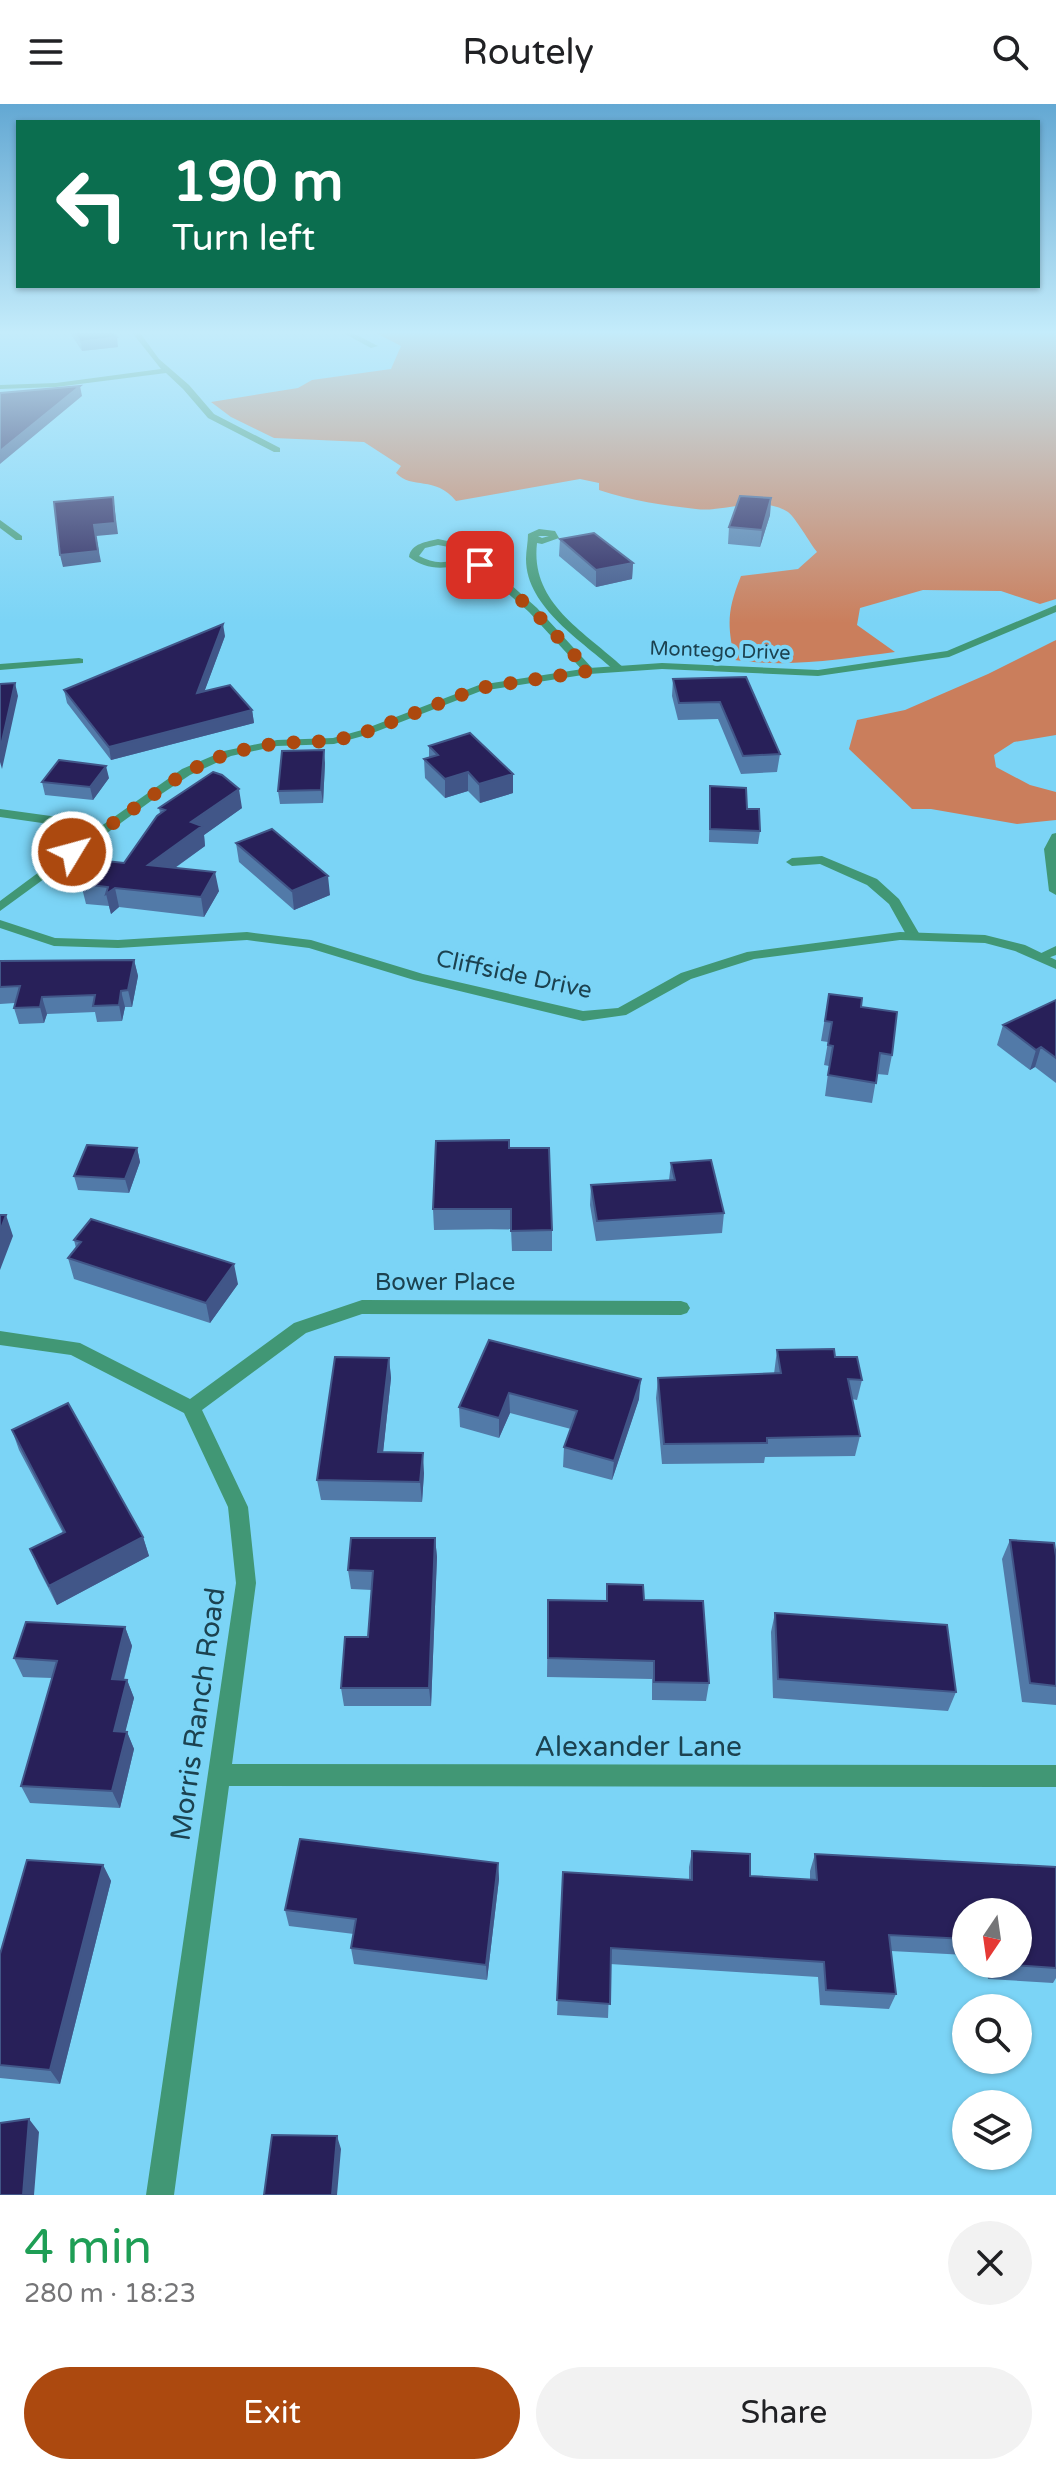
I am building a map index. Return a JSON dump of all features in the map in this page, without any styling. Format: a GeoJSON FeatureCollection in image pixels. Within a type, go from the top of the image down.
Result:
{"type":"FeatureCollection","features":[{"type":"Feature","properties":{"kind":"street"},"geometry":{"type":"LineString","coordinates":[[233,428],[277,450]]}},
{"type":"Feature","properties":{"kind":"street"},"geometry":{"type":"LineString","coordinates":[[0,523],[19,538]]}},
{"type":"Feature","properties":{"kind":"street"},"geometry":{"type":"LineString","coordinates":[[533,539],[532,576],[548,604],[619,669]]}},
{"type":"Feature","properties":{"kind":"street"},"geometry":{"type":"LineString","coordinates":[[469,554],[462,561],[440,565],[418,560],[414,553],[422,546],[438,542],[463,547],[533,610],[589,671]]}},
{"type":"Feature","properties":{"kind":"street","name":"Montego Drive"},"geometry":{"type":"LineString","coordinates":[[0,907],[96,833],[186,772],[228,753],[277,743],[334,741],[366,732],[479,688],[589,671],[662,666],[818,673],[949,654],[1056,608]]}},
{"type":"Feature","properties":{"kind":"street"},"geometry":{"type":"LineString","coordinates":[[0,667],[79,661]]}},
{"type":"Feature","properties":{"kind":"street"},"geometry":{"type":"LineString","coordinates":[[0,813],[58,821],[96,833]]}},
{"type":"Feature","properties":{"kind":"street"},"geometry":{"type":"LineString","coordinates":[[1056,837],[1050,849],[1056,891]]}},
{"type":"Feature","properties":{"kind":"street"},"geometry":{"type":"LineString","coordinates":[[792,862],[822,860],[872,882],[894,902],[913,935]]}},
{"type":"Feature","properties":{"kind":"street","name":"Cliffside Drive"},"geometry":{"type":"LineString","coordinates":[[0,924],[54,942],[118,944],[247,936],[311,944],[419,977],[583,1016],[621,1012],[686,976],[752,955],[913,935],[985,939],[1056,965]]}},
{"type":"Feature","properties":{"kind":"street"},"geometry":{"type":"LineString","coordinates":[[1040,957],[1056,950]]}},
{"type":"Feature","properties":{"kind":"street","name":"Bower Place"},"geometry":{"type":"LineString","coordinates":[[191,1408],[300,1328],[362,1307],[681,1308]]}},
{"type":"Feature","properties":{"kind":"street"},"geometry":{"type":"LineString","coordinates":[[0,1338],[74,1348],[191,1408]]}},
{"type":"Feature","properties":{"kind":"street","name":"Morris Ranch Road"},"geometry":{"type":"LineString","coordinates":[[160,2195],[246,1583],[238,1507],[191,1408]]}},
{"type":"Feature","properties":{"kind":"street","name":"Alexander Lane"},"geometry":{"type":"LineString","coordinates":[[219,1775],[1056,1776]]}},
{"type":"Feature","properties":{"kind":"shaded area"},"geometry":{"type":"Polygon","coordinates":[[[253,428],[1056,428],[1056,599],[1040,604],[1001,591],[923,590],[860,608],[857,625],[895,652],[795,663],[735,660],[730,618],[741,576],[798,569],[817,552],[788,512],[766,504],[707,510],[660,504],[611,494],[599,490],[599,483],[580,479],[456,501],[440,488],[402,478],[396,473],[401,466],[364,442],[274,438],[253,428]]]}},
{"type":"Feature","properties":{"kind":"shaded area"},"geometry":{"type":"Polygon","coordinates":[[[1056,640],[1056,735],[1014,742],[994,755],[996,767],[1030,785],[1056,792],[1056,820],[1017,824],[931,809],[912,809],[849,749],[857,720],[905,710],[1056,640]]]}},
{"type":"Feature","properties":{"kind":"building"},"geometry":{"type":"Polygon","coordinates":[[[0,428],[29,428],[0,451],[0,428]]]}},
{"type":"Feature","properties":{"kind":"building"},"geometry":{"type":"Polygon","coordinates":[[[740,496],[771,498],[762,530],[729,527],[740,496]]]}},
{"type":"Feature","properties":{"kind":"building"},"geometry":{"type":"Polygon","coordinates":[[[113,497],[115,523],[94,525],[98,551],[60,555],[54,502],[113,497]]]}},
{"type":"Feature","properties":{"kind":"building"},"geometry":{"type":"Polygon","coordinates":[[[594,533],[633,563],[596,570],[560,539],[594,533]]]}},
{"type":"Feature","properties":{"kind":"building"},"geometry":{"type":"Polygon","coordinates":[[[223,624],[197,693],[230,685],[252,710],[109,747],[64,690],[223,624]]]}},
{"type":"Feature","properties":{"kind":"building"},"geometry":{"type":"Polygon","coordinates":[[[746,677],[780,754],[743,756],[720,702],[679,703],[673,679],[746,677]]]}},
{"type":"Feature","properties":{"kind":"building"},"geometry":{"type":"Polygon","coordinates":[[[15,683],[0,750],[0,684],[15,683]]]}},
{"type":"Feature","properties":{"kind":"building"},"geometry":{"type":"Polygon","coordinates":[[[470,733],[513,774],[479,784],[468,772],[445,779],[424,759],[438,755],[429,746],[470,733]]]}},
{"type":"Feature","properties":{"kind":"building"},"geometry":{"type":"Polygon","coordinates":[[[324,750],[321,790],[278,791],[282,751],[324,750]]]}},
{"type":"Feature","properties":{"kind":"building"},"geometry":{"type":"Polygon","coordinates":[[[59,760],[106,766],[90,787],[42,782],[59,760]]]}},
{"type":"Feature","properties":{"kind":"building"},"geometry":{"type":"Polygon","coordinates":[[[213,772],[222,775],[239,789],[191,822],[202,826],[148,865],[215,872],[201,897],[115,888],[106,894],[108,887],[81,884],[97,860],[124,863],[157,816],[165,810],[159,808],[213,772]]]}},
{"type":"Feature","properties":{"kind":"building"},"geometry":{"type":"Polygon","coordinates":[[[710,786],[746,788],[747,809],[759,809],[760,831],[710,829],[710,786]]]}},
{"type":"Feature","properties":{"kind":"building"},"geometry":{"type":"Polygon","coordinates":[[[272,829],[328,876],[292,891],[236,843],[272,829]]]}},
{"type":"Feature","properties":{"kind":"building"},"geometry":{"type":"Polygon","coordinates":[[[134,960],[128,990],[121,991],[119,1005],[93,1006],[95,995],[42,997],[40,1007],[14,1008],[20,986],[0,987],[0,961],[134,960]]]}},
{"type":"Feature","properties":{"kind":"building"},"geometry":{"type":"Polygon","coordinates":[[[829,994],[862,998],[861,1007],[897,1012],[892,1055],[880,1053],[876,1083],[828,1075],[833,1046],[828,1045],[832,1022],[825,1021],[829,994]]]}},
{"type":"Feature","properties":{"kind":"building"},"geometry":{"type":"Polygon","coordinates":[[[1056,1000],[1056,1058],[1041,1047],[1036,1050],[1003,1025],[1056,1000]]]}},
{"type":"Feature","properties":{"kind":"building"},"geometry":{"type":"Polygon","coordinates":[[[509,1140],[509,1148],[549,1148],[552,1230],[511,1231],[511,1209],[433,1209],[436,1141],[509,1140]]]}},
{"type":"Feature","properties":{"kind":"building"},"geometry":{"type":"Polygon","coordinates":[[[87,1145],[137,1148],[125,1179],[74,1176],[87,1145]]]}},
{"type":"Feature","properties":{"kind":"building"},"geometry":{"type":"Polygon","coordinates":[[[711,1160],[724,1213],[597,1221],[591,1185],[675,1180],[671,1163],[711,1160]]]}},
{"type":"Feature","properties":{"kind":"building"},"geometry":{"type":"Polygon","coordinates":[[[0,1215],[6,1215],[0,1231],[0,1215]]]}},
{"type":"Feature","properties":{"kind":"building"},"geometry":{"type":"Polygon","coordinates":[[[91,1219],[234,1264],[206,1303],[68,1258],[81,1242],[74,1240],[91,1219]]]}},
{"type":"Feature","properties":{"kind":"building"},"geometry":{"type":"Polygon","coordinates":[[[489,1340],[641,1379],[614,1461],[564,1447],[577,1411],[509,1393],[499,1418],[459,1407],[489,1340]]]}},
{"type":"Feature","properties":{"kind":"building"},"geometry":{"type":"Polygon","coordinates":[[[834,1349],[835,1357],[857,1357],[862,1380],[848,1379],[860,1436],[767,1438],[767,1443],[664,1444],[658,1378],[781,1373],[777,1350],[834,1349]]]}},
{"type":"Feature","properties":{"kind":"building"},"geometry":{"type":"Polygon","coordinates":[[[335,1357],[389,1358],[378,1452],[423,1453],[420,1482],[317,1480],[335,1357]]]}},
{"type":"Feature","properties":{"kind":"building"},"geometry":{"type":"Polygon","coordinates":[[[68,1403],[143,1537],[49,1586],[30,1549],[65,1532],[12,1430],[68,1403]]]}},
{"type":"Feature","properties":{"kind":"building"},"geometry":{"type":"Polygon","coordinates":[[[351,1538],[435,1538],[429,1688],[341,1688],[345,1637],[368,1637],[373,1571],[348,1570],[351,1538]]]}},
{"type":"Feature","properties":{"kind":"building"},"geometry":{"type":"Polygon","coordinates":[[[1010,1540],[1054,1543],[1056,1686],[1030,1683],[1010,1540]]]}},
{"type":"Feature","properties":{"kind":"building"},"geometry":{"type":"Polygon","coordinates":[[[607,1584],[643,1585],[644,1600],[703,1601],[709,1683],[654,1682],[654,1661],[548,1658],[548,1600],[607,1601],[607,1584]]]}},
{"type":"Feature","properties":{"kind":"building"},"geometry":{"type":"Polygon","coordinates":[[[775,1613],[947,1625],[956,1692],[778,1679],[775,1613]]]}},
{"type":"Feature","properties":{"kind":"building"},"geometry":{"type":"Polygon","coordinates":[[[26,1622],[125,1627],[112,1679],[127,1680],[114,1731],[127,1732],[112,1791],[21,1786],[57,1661],[14,1658],[26,1622]]]}},
{"type":"Feature","properties":{"kind":"building"},"geometry":{"type":"Polygon","coordinates":[[[300,1839],[498,1863],[486,1965],[351,1948],[356,1919],[285,1910],[300,1839]]]}},
{"type":"Feature","properties":{"kind":"building"},"geometry":{"type":"Polygon","coordinates":[[[692,1851],[750,1854],[750,1876],[817,1880],[815,1854],[1056,1867],[1056,1968],[1032,1966],[1032,1898],[952,1898],[952,1938],[889,1935],[896,1994],[826,1990],[824,1962],[611,1948],[610,2004],[557,2000],[563,1872],[692,1880],[692,1851]]]}},
{"type":"Feature","properties":{"kind":"building"},"geometry":{"type":"Polygon","coordinates":[[[27,1860],[103,1865],[50,2070],[0,2065],[0,1954],[27,1860]]]}},
{"type":"Feature","properties":{"kind":"building"},"geometry":{"type":"Polygon","coordinates":[[[29,2119],[23,2195],[0,2195],[0,2123],[29,2119]]]}},
{"type":"Feature","properties":{"kind":"building"},"geometry":{"type":"Polygon","coordinates":[[[272,2135],[337,2136],[332,2195],[264,2195],[272,2135]]]}},
{"type":"Feature","properties":{"kind":"route"},"geometry":{"type":"LineString","coordinates":[[72,852],[186,772],[228,753],[277,743],[334,741],[366,732],[479,688],[589,671],[533,610],[480,565]]}}]}
